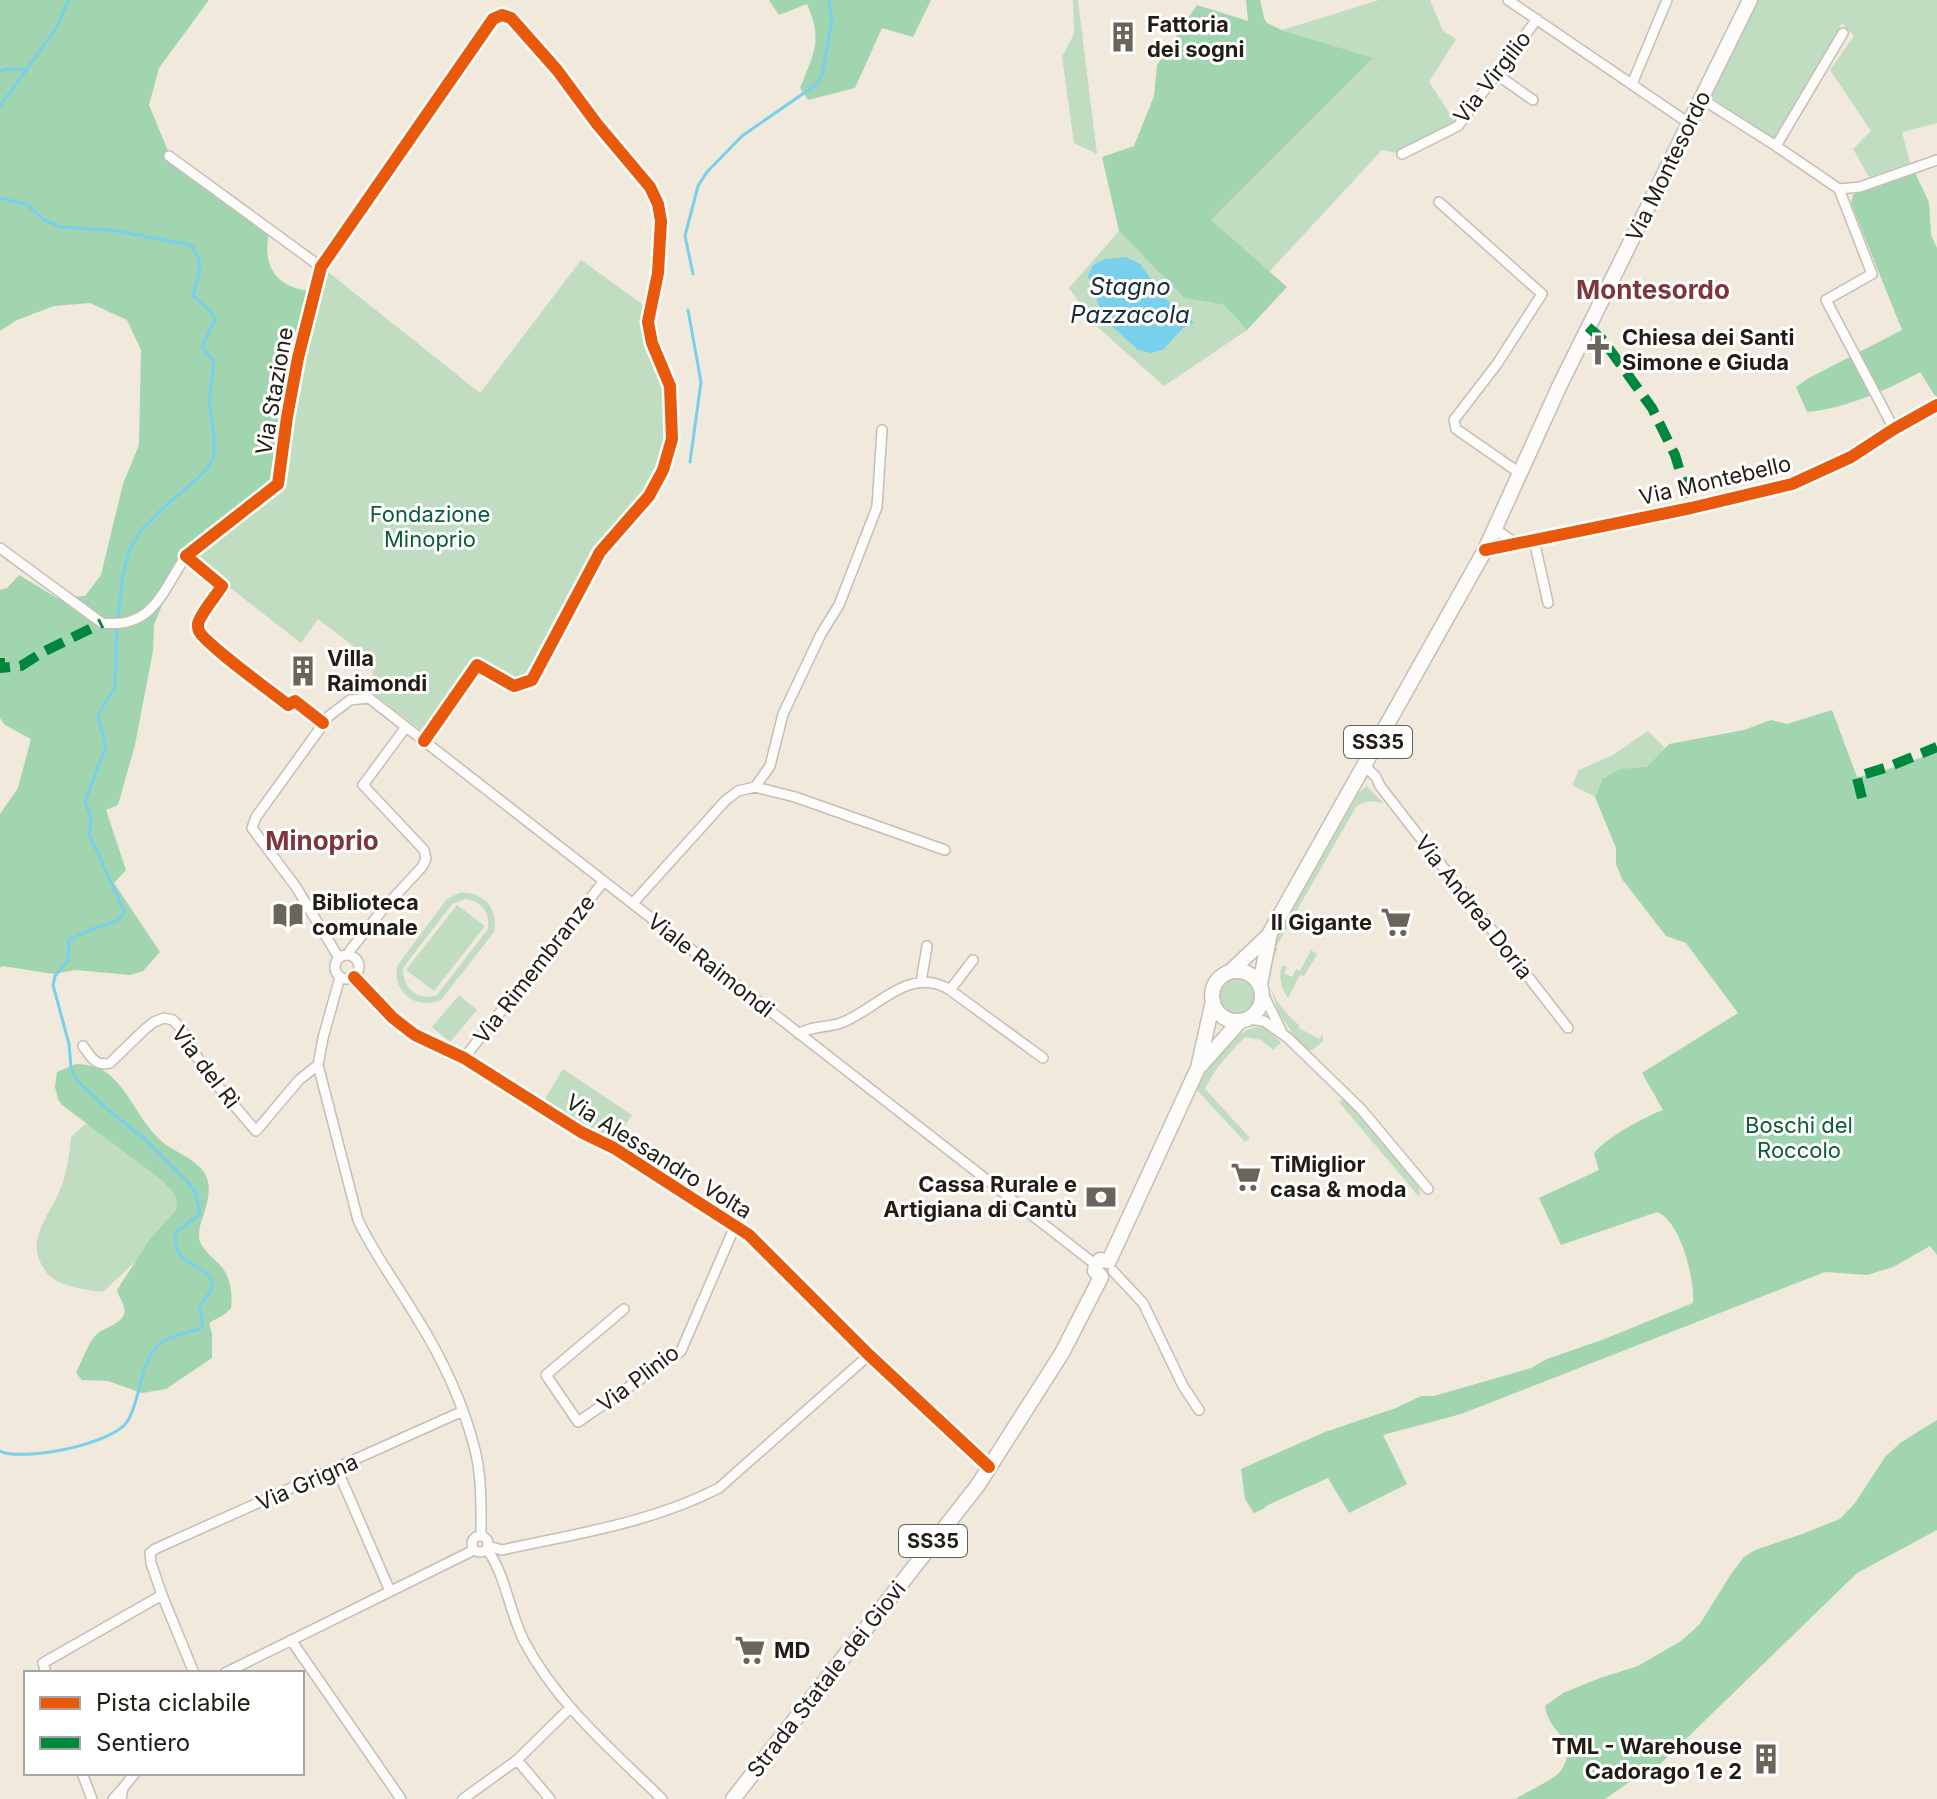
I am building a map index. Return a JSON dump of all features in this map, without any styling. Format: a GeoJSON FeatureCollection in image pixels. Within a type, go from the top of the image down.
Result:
{"type":"FeatureCollection","features":[{"type":"Feature","properties":{"kind":"main road","name":"Via Montesordo"},"geometry":{"type":"LineString","coordinates":[[1485,550],[1559,387],[1750,0]]}},
{"type":"Feature","properties":{"kind":"main road","name":"SS35"},"geometry":{"type":"LineString","coordinates":[[1213,1001],[1213,987],[1217,981],[1270,933],[1485,550]]}},
{"type":"Feature","properties":{"kind":"main road","name":"SS35"},"geometry":{"type":"LineString","coordinates":[[1243,1020],[1259,1009],[1262,1001],[1261,988],[1270,933]]}},
{"type":"Feature","properties":{"kind":"main road"},"geometry":{"type":"LineString","coordinates":[[1231,971],[1247,973],[1261,988]]}},
{"type":"Feature","properties":{"kind":"main road"},"geometry":{"type":"LineString","coordinates":[[1213,1001],[1215,1008],[1226,1018],[1243,1020]]}},
{"type":"Feature","properties":{"kind":"main road","name":"Strada Statale dei Giovi"},"geometry":{"type":"LineString","coordinates":[[733,1799],[989,1467],[1062,1353],[1198,1068],[1213,1001]]}},
{"type":"Feature","properties":{"kind":"main road","name":"Strada Statale dei Giovi"},"geometry":{"type":"LineString","coordinates":[[1198,1068],[1243,1020]]}},
{"type":"Feature","properties":{"kind":"street"},"geometry":{"type":"LineString","coordinates":[[1508,0],[1690,124]]}},
{"type":"Feature","properties":{"kind":"street"},"geometry":{"type":"LineString","coordinates":[[1632,84],[1667,0]]}},
{"type":"Feature","properties":{"kind":"street"},"geometry":{"type":"LineString","coordinates":[[169,156],[321,267],[493,19],[502,15],[511,18],[557,70],[650,187],[658,204],[661,221],[658,273],[648,322],[652,343],[670,386],[672,439],[663,470],[649,496],[600,552],[532,680],[514,686],[477,665],[424,741]]}},
{"type":"Feature","properties":{"kind":"street","name":"Via Virgilio"},"geometry":{"type":"LineString","coordinates":[[1402,154],[1458,126],[1537,19]]}},
{"type":"Feature","properties":{"kind":"street"},"geometry":{"type":"LineString","coordinates":[[1776,146],[1843,33]]}},
{"type":"Feature","properties":{"kind":"street"},"geometry":{"type":"LineString","coordinates":[[1496,74],[1533,100]]}},
{"type":"Feature","properties":{"kind":"street"},"geometry":{"type":"LineString","coordinates":[[1702,99],[1839,189],[1872,274],[1826,300],[1894,429]]}},
{"type":"Feature","properties":{"kind":"street"},"geometry":{"type":"LineString","coordinates":[[1839,189],[1860,187],[1937,160]]}},
{"type":"Feature","properties":{"kind":"street"},"geometry":{"type":"LineString","coordinates":[[1439,202],[1542,294],[1497,364],[1454,420],[1456,429],[1521,474]]}},
{"type":"Feature","properties":{"kind":"street","name":"Via Stazione"},"geometry":{"type":"LineString","coordinates":[[0,548],[102,623],[117,625],[132,622],[146,614],[186,556],[278,484],[298,358],[321,267]]}},
{"type":"Feature","properties":{"kind":"street","name":"Via Montebello"},"geometry":{"type":"LineString","coordinates":[[1485,550],[1792,484],[1851,457],[1937,405]]}},
{"type":"Feature","properties":{"kind":"street"},"geometry":{"type":"LineString","coordinates":[[755,787],[770,766],[783,714],[821,634],[839,605],[877,507],[882,430]]}},
{"type":"Feature","properties":{"kind":"street"},"geometry":{"type":"LineString","coordinates":[[1495,529],[1514,542],[1523,542]]}},
{"type":"Feature","properties":{"kind":"street"},"geometry":{"type":"LineString","coordinates":[[1534,540],[1548,603]]}},
{"type":"Feature","properties":{"kind":"street"},"geometry":{"type":"LineString","coordinates":[[186,556],[222,586],[198,624],[201,634],[288,705],[295,701],[323,723]]}},
{"type":"Feature","properties":{"kind":"street","name":"Viale Raimondi"},"geometry":{"type":"LineString","coordinates":[[344,957],[252,828],[256,817],[323,723],[350,700],[369,698],[1105,1268],[1143,1303],[1183,1386],[1199,1410]]}},
{"type":"Feature","properties":{"kind":"street"},"geometry":{"type":"LineString","coordinates":[[406,727],[363,785],[424,850],[426,859],[335,968],[340,977],[318,1065],[358,1220],[443,1364],[463,1411],[476,1452],[481,1491],[481,1536]]}},
{"type":"Feature","properties":{"kind":"street","name":"Via Andrea Doria"},"geometry":{"type":"LineString","coordinates":[[1363,769],[1373,783],[1380,786],[1568,1028]]}},
{"type":"Feature","properties":{"kind":"street"},"geometry":{"type":"LineString","coordinates":[[633,903],[726,800],[738,791],[755,787],[795,797],[945,850]]}},
{"type":"Feature","properties":{"kind":"street","name":"Via Rimembranze"},"geometry":{"type":"LineString","coordinates":[[464,1058],[604,881]]}},
{"type":"Feature","properties":{"kind":"street"},"geometry":{"type":"LineString","coordinates":[[921,982],[927,946]]}},
{"type":"Feature","properties":{"kind":"street"},"geometry":{"type":"LineString","coordinates":[[340,977],[347,979],[359,972],[355,958],[344,957]]}},
{"type":"Feature","properties":{"kind":"street"},"geometry":{"type":"LineString","coordinates":[[950,990],[973,960]]}},
{"type":"Feature","properties":{"kind":"street","name":"Via Alessandro Volta"},"geometry":{"type":"LineString","coordinates":[[354,977],[393,1018],[415,1035],[464,1058],[581,1132],[614,1148],[749,1235],[869,1355],[989,1467]]}},
{"type":"Feature","properties":{"kind":"street"},"geometry":{"type":"LineString","coordinates":[[799,1034],[808,1028],[848,1020],[889,994],[927,981],[941,984],[1043,1058]]}},
{"type":"Feature","properties":{"kind":"street"},"geometry":{"type":"LineString","coordinates":[[1261,988],[1283,1033]]}},
{"type":"Feature","properties":{"kind":"street","name":"Via del Rì"},"geometry":{"type":"LineString","coordinates":[[83,1046],[94,1062],[103,1065],[110,1063],[154,1022],[164,1018],[173,1020],[205,1071],[256,1131],[299,1080],[318,1065]]}},
{"type":"Feature","properties":{"kind":"street"},"geometry":{"type":"LineString","coordinates":[[1243,1020],[1264,1021],[1283,1033],[1361,1109],[1428,1189]]}},
{"type":"Feature","properties":{"kind":"street","name":"Via Plinio"},"geometry":{"type":"LineString","coordinates":[[624,1309],[546,1375],[578,1422],[681,1351],[735,1226]]}},
{"type":"Feature","properties":{"kind":"street"},"geometry":{"type":"LineString","coordinates":[[662,1799],[570,1708],[543,1674],[522,1638],[488,1548],[486,1538],[481,1536],[473,1540],[472,1547],[480,1553],[488,1548],[502,1550],[634,1522],[695,1501],[719,1488],[869,1355]]}},
{"type":"Feature","properties":{"kind":"street","name":"Via Grigna"},"geometry":{"type":"LineString","coordinates":[[162,1595],[151,1563],[150,1553],[155,1549],[463,1411]]}},
{"type":"Feature","properties":{"kind":"street"},"geometry":{"type":"LineString","coordinates":[[337,1469],[390,1591]]}},
{"type":"Feature","properties":{"kind":"street"},"geometry":{"type":"LineString","coordinates":[[229,1671],[474,1550]]}},
{"type":"Feature","properties":{"kind":"street"},"geometry":{"type":"LineString","coordinates":[[45,1668],[162,1595],[193,1671]]}},
{"type":"Feature","properties":{"kind":"street"},"geometry":{"type":"LineString","coordinates":[[291,1640],[401,1799]]}},
{"type":"Feature","properties":{"kind":"street"},"geometry":{"type":"LineString","coordinates":[[463,1799],[517,1760],[570,1708]]}},
{"type":"Feature","properties":{"kind":"street"},"geometry":{"type":"LineString","coordinates":[[517,1760],[550,1799]]}},
{"type":"Feature","properties":{"kind":"street"},"geometry":{"type":"LineString","coordinates":[[83,1775],[92,1799]]}},
{"type":"Feature","properties":{"kind":"street"},"geometry":{"type":"LineString","coordinates":[[113,1799],[122,1794],[134,1775]]}},
{"type":"Feature","properties":{"kind":"green space"},"geometry":{"type":"Polygon","coordinates":[[[0,0],[209,0],[159,68],[149,105],[170,156],[269,233],[270,265],[280,280],[311,291],[278,482],[179,563],[154,625],[153,651],[135,745],[118,805],[106,810],[126,870],[114,883],[160,952],[143,971],[130,975],[75,970],[54,974],[0,968],[0,814],[18,788],[31,739],[5,725],[0,718],[0,590],[7,588],[19,575],[57,598],[85,596],[101,575],[123,484],[139,445],[141,350],[127,320],[90,303],[54,306],[17,320],[0,331],[0,0]]]}},
{"type":"Feature","properties":{"kind":"green space"},"geometry":{"type":"Polygon","coordinates":[[[769,0],[931,0],[913,37],[882,28],[855,88],[808,100],[800,88],[813,56],[816,37],[807,4],[779,15],[769,0]]]}},
{"type":"Feature","properties":{"kind":"green space"},"geometry":{"type":"Polygon","coordinates":[[[1073,0],[1078,0],[1097,154],[1074,143],[1062,57],[1074,34],[1073,0]]]}},
{"type":"Feature","properties":{"kind":"green space"},"geometry":{"type":"Polygon","coordinates":[[[1246,0],[1260,0],[1267,23],[1282,30],[1373,58],[1211,220],[1287,287],[1247,330],[1224,305],[1184,298],[1119,231],[1102,157],[1134,146],[1154,96],[1157,65],[1197,5],[1248,21],[1246,0]]]}},
{"type":"Feature","properties":{"kind":"green space"},"geometry":{"type":"Polygon","coordinates":[[[1379,0],[1430,0],[1443,31],[1456,39],[1429,82],[1458,126],[1402,154],[1382,150],[1269,272],[1210,221],[1372,58],[1282,30],[1379,0]]]}},
{"type":"Feature","properties":{"kind":"green space"},"geometry":{"type":"Polygon","coordinates":[[[1758,0],[1937,0],[1937,123],[1902,132],[1910,163],[1869,177],[1853,149],[1871,131],[1830,70],[1854,36],[1842,23],[1775,141],[1711,97],[1758,0]]]}},
{"type":"Feature","properties":{"kind":"green space"},"geometry":{"type":"Polygon","coordinates":[[[1915,173],[1929,202],[1931,235],[1937,248],[1937,399],[1920,372],[1865,398],[1807,412],[1796,387],[1902,330],[1851,203],[1857,192],[1915,173]]]}},
{"type":"Feature","properties":{"kind":"green space"},"geometry":{"type":"Polygon","coordinates":[[[1119,231],[1184,298],[1224,305],[1247,330],[1164,386],[1094,324],[1069,288],[1119,231]]]}},
{"type":"Feature","properties":{"kind":"green space","name":"Fondazione Minoprio"},"geometry":{"type":"Polygon","coordinates":[[[581,260],[645,306],[644,336],[662,374],[667,396],[668,430],[662,460],[644,493],[585,565],[531,674],[522,675],[516,682],[476,661],[426,734],[375,695],[377,681],[372,673],[377,664],[318,619],[301,643],[189,556],[303,347],[328,272],[480,393],[581,260]]]}},
{"type":"Feature","properties":{"kind":"green space","name":"Boschi del Roccolo"},"geometry":{"type":"Polygon","coordinates":[[[1832,710],[1857,777],[1937,752],[1937,1255],[1930,1246],[1893,1267],[1867,1275],[1825,1272],[1461,1414],[1383,1435],[1407,1484],[1349,1513],[1328,1478],[1254,1513],[1245,1499],[1241,1469],[1325,1432],[1396,1408],[1421,1396],[1434,1396],[1531,1368],[1693,1303],[1692,1280],[1685,1252],[1666,1218],[1657,1212],[1561,1245],[1539,1198],[1599,1170],[1594,1154],[1599,1148],[1625,1129],[1663,1110],[1642,1073],[1738,1013],[1686,943],[1666,936],[1622,879],[1616,864],[1616,848],[1595,797],[1602,779],[1620,769],[1647,767],[1669,744],[1744,730],[1771,720],[1787,724],[1832,710]]]}},
{"type":"Feature","properties":{"kind":"green space"},"geometry":{"type":"Polygon","coordinates":[[[1648,731],[1665,748],[1647,768],[1601,780],[1595,797],[1572,785],[1579,770],[1613,755],[1648,731]]]}},
{"type":"Feature","properties":{"kind":"green space"},"geometry":{"type":"Polygon","coordinates":[[[1367,786],[1383,803],[1362,803],[1356,807],[1276,947],[1278,949],[1270,964],[1276,940],[1359,792],[1367,786]]]}},
{"type":"Feature","properties":{"kind":"green space"},"geometry":{"type":"Polygon","coordinates":[[[459,893],[482,898],[494,916],[494,932],[441,1000],[432,1003],[415,1001],[399,984],[397,966],[447,899],[459,893]],[[465,899],[452,904],[403,968],[408,987],[417,995],[437,995],[488,929],[484,908],[465,899]]]}},
{"type":"Feature","properties":{"kind":"green space"},"geometry":{"type":"Polygon","coordinates":[[[457,905],[485,926],[434,991],[406,970],[457,905]]]}},
{"type":"Feature","properties":{"kind":"green space"},"geometry":{"type":"Polygon","coordinates":[[[1311,950],[1317,954],[1304,976],[1300,975],[1288,998],[1281,982],[1282,965],[1287,967],[1284,973],[1292,977],[1296,969],[1300,971],[1311,950]]]}},
{"type":"Feature","properties":{"kind":"green space"},"geometry":{"type":"Polygon","coordinates":[[[1237,977],[1251,982],[1256,996],[1251,1010],[1237,1015],[1223,1010],[1218,996],[1223,982],[1237,977]]]}},
{"type":"Feature","properties":{"kind":"green space"},"geometry":{"type":"Polygon","coordinates":[[[1269,984],[1278,1002],[1299,1028],[1319,1039],[1323,1034],[1323,1041],[1313,1050],[1308,1050],[1289,1033],[1291,1031],[1279,1013],[1269,984]]]}},
{"type":"Feature","properties":{"kind":"green space"},"geometry":{"type":"Polygon","coordinates":[[[459,995],[477,1010],[450,1042],[432,1027],[459,995]]]}},
{"type":"Feature","properties":{"kind":"green space"},"geometry":{"type":"Polygon","coordinates":[[[1265,1028],[1281,1042],[1273,1050],[1261,1040],[1245,1037],[1213,1074],[1205,1089],[1250,1138],[1245,1142],[1196,1089],[1213,1061],[1229,1043],[1246,1030],[1265,1028]]]}},
{"type":"Feature","properties":{"kind":"green space"},"geometry":{"type":"Polygon","coordinates":[[[76,1064],[95,1067],[111,1076],[153,1133],[199,1166],[207,1178],[208,1197],[199,1238],[228,1278],[231,1308],[209,1323],[212,1358],[166,1389],[142,1393],[108,1381],[82,1380],[76,1373],[94,1337],[117,1323],[124,1314],[117,1290],[150,1239],[176,1210],[177,1203],[175,1195],[163,1181],[62,1105],[55,1087],[57,1072],[76,1064]]]}},
{"type":"Feature","properties":{"kind":"green space"},"geometry":{"type":"Polygon","coordinates":[[[563,1069],[632,1115],[613,1143],[543,1102],[563,1069]]]}},
{"type":"Feature","properties":{"kind":"green space"},"geometry":{"type":"Polygon","coordinates":[[[1343,1099],[1356,1110],[1418,1184],[1419,1197],[1339,1102],[1343,1099]]]}},
{"type":"Feature","properties":{"kind":"green space"},"geometry":{"type":"Polygon","coordinates":[[[98,1120],[174,1187],[181,1205],[135,1262],[103,1292],[72,1287],[55,1280],[43,1267],[37,1248],[40,1231],[64,1179],[71,1137],[84,1125],[98,1120]]]}},
{"type":"Feature","properties":{"kind":"green space"},"geometry":{"type":"Polygon","coordinates":[[[1937,1420],[1937,1530],[1857,1573],[1656,1768],[1638,1776],[1605,1799],[1515,1799],[1556,1776],[1566,1761],[1565,1742],[1549,1720],[1545,1706],[1563,1693],[1638,1666],[1681,1641],[1700,1624],[1744,1557],[1755,1550],[1840,1519],[1855,1503],[1885,1457],[1900,1443],[1937,1420]]]}},
{"type":"Feature","properties":{"kind":"water","name":"Stagno Pazzacola"},"geometry":{"type":"Polygon","coordinates":[[[1126,257],[1140,264],[1164,297],[1194,323],[1184,327],[1163,350],[1151,353],[1138,350],[1104,319],[1088,276],[1093,265],[1105,259],[1126,257]]]}},
{"type":"Feature","properties":{"kind":"waterway"},"geometry":{"type":"LineString","coordinates":[[27,69],[56,28],[69,0]]}},
{"type":"Feature","properties":{"kind":"waterway"},"geometry":{"type":"LineString","coordinates":[[693,274],[685,236],[698,186],[707,172],[742,136],[817,84],[822,75],[832,19],[829,0]]}},
{"type":"Feature","properties":{"kind":"waterway"},"geometry":{"type":"LineString","coordinates":[[0,71],[27,69],[0,106]]}},
{"type":"Feature","properties":{"kind":"waterway"},"geometry":{"type":"LineString","coordinates":[[0,198],[26,204],[44,220],[61,227],[111,230],[191,245],[200,264],[193,296],[215,319],[202,347],[214,362],[209,403],[214,456],[207,469],[141,530],[129,551],[117,625],[115,688],[98,717],[106,746],[85,802],[91,825],[89,834],[124,911],[117,921],[69,940],[68,960],[55,976],[53,985],[76,1080],[145,1139],[196,1193],[200,1214],[176,1232],[175,1243],[178,1252],[204,1272],[212,1286],[199,1307],[203,1324],[200,1329],[165,1340],[150,1355],[132,1413],[118,1430],[67,1449],[28,1454],[0,1451]]}},
{"type":"Feature","properties":{"kind":"waterway"},"geometry":{"type":"LineString","coordinates":[[688,310],[701,382],[690,462]]}},
{"type":"Feature","properties":{"kind":"marked path"},"geometry":{"type":"LineString","coordinates":[[1588,327],[1602,339],[1652,408],[1675,455],[1691,508]]}},
{"type":"Feature","properties":{"kind":"marked path"},"geometry":{"type":"LineString","coordinates":[[0,658],[0,668],[21,666],[102,623]]}},
{"type":"Feature","properties":{"kind":"marked path"},"geometry":{"type":"LineString","coordinates":[[1862,798],[1859,776],[1937,747]]}},
{"type":"Feature","properties":{"kind":"cycle path"},"geometry":{"type":"LineString","coordinates":[[323,723],[295,701],[288,705],[204,637],[198,629],[199,620],[222,586],[186,556],[278,484],[298,358],[321,267],[493,19],[502,15],[511,18],[557,70],[650,187],[658,204],[661,221],[658,273],[648,322],[652,343],[670,386],[672,439],[663,470],[649,496],[600,552],[532,680],[514,686],[477,665],[424,741]]}},
{"type":"Feature","properties":{"kind":"cycle path"},"geometry":{"type":"LineString","coordinates":[[1485,550],[1792,484],[1851,457],[1937,405]]}},
{"type":"Feature","properties":{"kind":"cycle path"},"geometry":{"type":"LineString","coordinates":[[354,977],[393,1018],[415,1035],[464,1058],[581,1132],[614,1148],[749,1235],[869,1355],[989,1467]]}},
{"type":"Feature","properties":{"kind":"place","name":"Fattoria dei sogni"},"geometry":{"type":"Point","coordinates":[1123,37]}},
{"type":"Feature","properties":{"kind":"place","name":"Chiesa dei Santi Simone e Giuda"},"geometry":{"type":"Point","coordinates":[1598,350]}},
{"type":"Feature","properties":{"kind":"place","name":"Villa Raimondi"},"geometry":{"type":"Point","coordinates":[303,671]}},
{"type":"Feature","properties":{"kind":"place","name":"Biblioteca comunale"},"geometry":{"type":"Point","coordinates":[288,915]}},
{"type":"Feature","properties":{"kind":"place","name":"Il Gigante"},"geometry":{"type":"Point","coordinates":[1396,922]}},
{"type":"Feature","properties":{"kind":"place","name":"TiMiglior casa & moda"},"geometry":{"type":"Point","coordinates":[1246,1177]}},
{"type":"Feature","properties":{"kind":"place","name":"Cassa Rurale e Artigiana di Cantù"},"geometry":{"type":"Point","coordinates":[1101,1197]}},
{"type":"Feature","properties":{"kind":"place","name":"MD"},"geometry":{"type":"Point","coordinates":[750,1650]}},
{"type":"Feature","properties":{"kind":"place","name":"TML - Warehouse Cadorago 1 e 2"},"geometry":{"type":"Point","coordinates":[1766,1759]}},
{"type":"Feature","properties":{"kind":"district","name":"Montesordo"},"geometry":{"type":"Point","coordinates":[1653,290]}},
{"type":"Feature","properties":{"kind":"district","name":"Minoprio"},"geometry":{"type":"Point","coordinates":[322,841]}}]}
